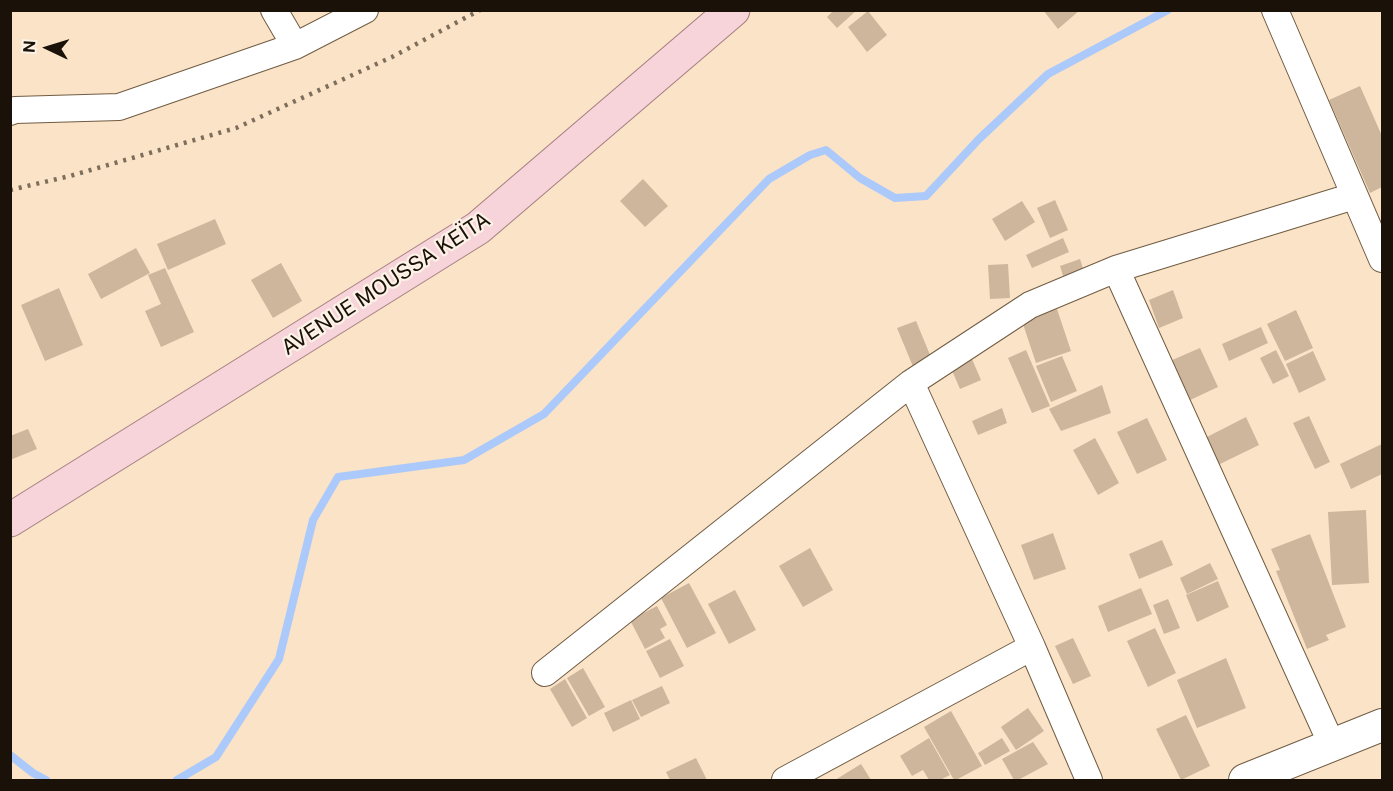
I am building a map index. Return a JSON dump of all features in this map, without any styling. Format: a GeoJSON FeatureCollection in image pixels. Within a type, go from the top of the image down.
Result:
{"type":"FeatureCollection","features":[{"type":"Feature","properties":{"kind":"main road","name":"AVENUE MOUSSA KEÏTA"},"geometry":{"type":"LineString","coordinates":[[10,519],[478,228],[734,10]]}},
{"type":"Feature","properties":{"kind":"street"},"geometry":{"type":"LineString","coordinates":[[274,10],[295,46]]}},
{"type":"Feature","properties":{"kind":"street"},"geometry":{"type":"LineString","coordinates":[[10,112],[118,107],[295,46],[365,10]]}},
{"type":"Feature","properties":{"kind":"street"},"geometry":{"type":"LineString","coordinates":[[1276,13],[1383,259]]}},
{"type":"Feature","properties":{"kind":"street"},"geometry":{"type":"LineString","coordinates":[[544,673],[911,383],[1030,305],[1116,269],[1354,196]]}},
{"type":"Feature","properties":{"kind":"street"},"geometry":{"type":"LineString","coordinates":[[1116,269],[1332,745]]}},
{"type":"Feature","properties":{"kind":"street"},"geometry":{"type":"LineString","coordinates":[[911,383],[1032,647],[1089,780]]}},
{"type":"Feature","properties":{"kind":"street"},"geometry":{"type":"LineString","coordinates":[[785,780],[1032,647]]}},
{"type":"Feature","properties":{"kind":"street"},"geometry":{"type":"LineString","coordinates":[[1245,780],[1383,725]]}},
{"type":"Feature","properties":{"kind":"building"},"geometry":{"type":"Polygon","coordinates":[[[834,10],[857,10],[837,28],[827,17],[834,10]]]}},
{"type":"Feature","properties":{"kind":"building"},"geometry":{"type":"Polygon","coordinates":[[[1043,10],[1080,10],[1058,29],[1043,10]]]}},
{"type":"Feature","properties":{"kind":"building"},"geometry":{"type":"Polygon","coordinates":[[[868,11],[887,35],[867,52],[848,27],[868,11]]]}},
{"type":"Feature","properties":{"kind":"building"},"geometry":{"type":"Polygon","coordinates":[[[1360,86],[1382,136],[1382,187],[1370,193],[1329,100],[1360,86]]]}},
{"type":"Feature","properties":{"kind":"building"},"geometry":{"type":"Polygon","coordinates":[[[643,179],[668,206],[645,227],[620,201],[643,179]]]}},
{"type":"Feature","properties":{"kind":"building"},"geometry":{"type":"Polygon","coordinates":[[[1055,200],[1068,230],[1050,238],[1037,208],[1055,200]]]}},
{"type":"Feature","properties":{"kind":"building"},"geometry":{"type":"Polygon","coordinates":[[[1022,201],[1035,222],[1005,241],[992,219],[1022,201]]]}},
{"type":"Feature","properties":{"kind":"building"},"geometry":{"type":"Polygon","coordinates":[[[215,219],[226,244],[168,270],[157,244],[215,219]]]}},
{"type":"Feature","properties":{"kind":"building"},"geometry":{"type":"Polygon","coordinates":[[[1063,238],[1069,252],[1032,268],[1026,255],[1063,238]]]}},
{"type":"Feature","properties":{"kind":"building"},"geometry":{"type":"Polygon","coordinates":[[[136,248],[150,273],[101,299],[88,274],[136,248]]]}},
{"type":"Feature","properties":{"kind":"building"},"geometry":{"type":"Polygon","coordinates":[[[1080,259],[1085,275],[1065,282],[1060,266],[1080,259]]]}},
{"type":"Feature","properties":{"kind":"building"},"geometry":{"type":"Polygon","coordinates":[[[281,263],[302,301],[273,318],[251,280],[281,263]]]}},
{"type":"Feature","properties":{"kind":"building"},"geometry":{"type":"Polygon","coordinates":[[[1008,264],[1010,298],[990,299],[988,265],[1008,264]]]}},
{"type":"Feature","properties":{"kind":"building"},"geometry":{"type":"Polygon","coordinates":[[[165,268],[194,332],[161,347],[145,311],[161,304],[148,275],[165,268]]]}},
{"type":"Feature","properties":{"kind":"building"},"geometry":{"type":"Polygon","coordinates":[[[59,288],[83,345],[45,361],[21,305],[59,288]]]}},
{"type":"Feature","properties":{"kind":"building"},"geometry":{"type":"Polygon","coordinates":[[[1173,290],[1183,318],[1159,328],[1149,300],[1173,290]]]}},
{"type":"Feature","properties":{"kind":"building"},"geometry":{"type":"Polygon","coordinates":[[[1056,306],[1071,351],[1036,363],[1021,318],[1056,306]]]}},
{"type":"Feature","properties":{"kind":"building"},"geometry":{"type":"Polygon","coordinates":[[[1296,310],[1313,348],[1285,361],[1267,324],[1296,310]]]}},
{"type":"Feature","properties":{"kind":"building"},"geometry":{"type":"Polygon","coordinates":[[[916,321],[933,362],[914,369],[897,328],[916,321]]]}},
{"type":"Feature","properties":{"kind":"building"},"geometry":{"type":"Polygon","coordinates":[[[1261,327],[1268,343],[1229,361],[1222,344],[1261,327]]]}},
{"type":"Feature","properties":{"kind":"building"},"geometry":{"type":"Polygon","coordinates":[[[1200,348],[1218,387],[1188,401],[1170,361],[1200,348]]]}},
{"type":"Feature","properties":{"kind":"building"},"geometry":{"type":"Polygon","coordinates":[[[1026,350],[1050,406],[1032,413],[1008,358],[1026,350]]]}},
{"type":"Feature","properties":{"kind":"building"},"geometry":{"type":"Polygon","coordinates":[[[1276,350],[1289,376],[1273,384],[1260,358],[1276,350]]]}},
{"type":"Feature","properties":{"kind":"building"},"geometry":{"type":"Polygon","coordinates":[[[1313,351],[1326,380],[1299,393],[1286,364],[1313,351]]]}},
{"type":"Feature","properties":{"kind":"building"},"geometry":{"type":"Polygon","coordinates":[[[969,352],[981,380],[960,389],[948,361],[969,352]]]}},
{"type":"Feature","properties":{"kind":"building"},"geometry":{"type":"Polygon","coordinates":[[[1062,356],[1077,391],[1051,402],[1036,366],[1062,356]]]}},
{"type":"Feature","properties":{"kind":"building"},"geometry":{"type":"Polygon","coordinates":[[[1102,385],[1111,413],[1061,431],[1049,409],[1102,385]]]}},
{"type":"Feature","properties":{"kind":"building"},"geometry":{"type":"Polygon","coordinates":[[[1002,408],[1007,423],[978,435],[972,421],[1002,408]]]}},
{"type":"Feature","properties":{"kind":"building"},"geometry":{"type":"Polygon","coordinates":[[[1309,416],[1330,462],[1315,469],[1293,423],[1309,416]]]}},
{"type":"Feature","properties":{"kind":"building"},"geometry":{"type":"Polygon","coordinates":[[[1246,417],[1259,445],[1218,465],[1205,438],[1246,417]]]}},
{"type":"Feature","properties":{"kind":"building"},"geometry":{"type":"Polygon","coordinates":[[[1147,418],[1167,460],[1137,474],[1117,432],[1147,418]]]}},
{"type":"Feature","properties":{"kind":"building"},"geometry":{"type":"Polygon","coordinates":[[[28,429],[37,449],[10,460],[10,436],[28,429]]]}},
{"type":"Feature","properties":{"kind":"building"},"geometry":{"type":"Polygon","coordinates":[[[1095,438],[1119,483],[1098,495],[1073,450],[1095,438]]]}},
{"type":"Feature","properties":{"kind":"building"},"geometry":{"type":"Polygon","coordinates":[[[1382,444],[1382,474],[1351,489],[1340,464],[1382,444]]]}},
{"type":"Feature","properties":{"kind":"building"},"geometry":{"type":"Polygon","coordinates":[[[1366,510],[1369,583],[1332,585],[1328,512],[1366,510]]]}},
{"type":"Feature","properties":{"kind":"building"},"geometry":{"type":"Polygon","coordinates":[[[1053,533],[1066,569],[1034,580],[1021,545],[1053,533]]]}},
{"type":"Feature","properties":{"kind":"building"},"geometry":{"type":"Polygon","coordinates":[[[1310,534],[1346,627],[1326,635],[1329,640],[1307,649],[1276,571],[1280,570],[1271,549],[1310,534]]]}},
{"type":"Feature","properties":{"kind":"building"},"geometry":{"type":"Polygon","coordinates":[[[1162,540],[1173,565],[1139,579],[1129,554],[1162,540]]]}},
{"type":"Feature","properties":{"kind":"building"},"geometry":{"type":"Polygon","coordinates":[[[810,548],[833,590],[803,607],[779,566],[810,548]]]}},
{"type":"Feature","properties":{"kind":"building"},"geometry":{"type":"Polygon","coordinates":[[[1210,563],[1218,579],[1187,594],[1180,578],[1210,563]]]}},
{"type":"Feature","properties":{"kind":"building"},"geometry":{"type":"Polygon","coordinates":[[[1218,581],[1229,607],[1197,622],[1186,595],[1218,581]]]}},
{"type":"Feature","properties":{"kind":"building"},"geometry":{"type":"Polygon","coordinates":[[[689,583],[716,633],[687,648],[661,598],[689,583]]]}},
{"type":"Feature","properties":{"kind":"building"},"geometry":{"type":"Polygon","coordinates":[[[1141,588],[1152,614],[1108,632],[1098,606],[1141,588]]]}},
{"type":"Feature","properties":{"kind":"building"},"geometry":{"type":"Polygon","coordinates":[[[735,590],[756,630],[729,644],[708,604],[735,590]]]}},
{"type":"Feature","properties":{"kind":"building"},"geometry":{"type":"Polygon","coordinates":[[[1168,599],[1180,628],[1164,634],[1153,605],[1168,599]]]}},
{"type":"Feature","properties":{"kind":"building"},"geometry":{"type":"Polygon","coordinates":[[[657,606],[667,625],[660,629],[665,638],[645,649],[630,620],[657,606]]]}},
{"type":"Feature","properties":{"kind":"building"},"geometry":{"type":"Polygon","coordinates":[[[1155,628],[1176,673],[1148,687],[1127,641],[1155,628]]]}},
{"type":"Feature","properties":{"kind":"building"},"geometry":{"type":"Polygon","coordinates":[[[1073,638],[1091,676],[1073,684],[1055,646],[1073,638]]]}},
{"type":"Feature","properties":{"kind":"building"},"geometry":{"type":"Polygon","coordinates":[[[670,639],[684,666],[660,678],[646,651],[670,639]]]}},
{"type":"Feature","properties":{"kind":"building"},"geometry":{"type":"Polygon","coordinates":[[[1226,658],[1246,708],[1197,728],[1177,680],[1226,658]]]}},
{"type":"Feature","properties":{"kind":"building"},"geometry":{"type":"Polygon","coordinates":[[[583,668],[605,707],[589,716],[567,678],[583,668]]]}},
{"type":"Feature","properties":{"kind":"building"},"geometry":{"type":"Polygon","coordinates":[[[565,679],[587,718],[572,727],[550,689],[565,679]]]}},
{"type":"Feature","properties":{"kind":"building"},"geometry":{"type":"Polygon","coordinates":[[[662,686],[670,703],[641,717],[632,700],[662,686]]]}},
{"type":"Feature","properties":{"kind":"building"},"geometry":{"type":"Polygon","coordinates":[[[631,700],[640,719],[613,732],[604,713],[631,700]]]}},
{"type":"Feature","properties":{"kind":"building"},"geometry":{"type":"Polygon","coordinates":[[[1028,708],[1044,731],[1016,750],[1001,727],[1028,708]]]}},
{"type":"Feature","properties":{"kind":"building"},"geometry":{"type":"Polygon","coordinates":[[[951,711],[982,766],[956,780],[924,727],[951,711]]]}},
{"type":"Feature","properties":{"kind":"building"},"geometry":{"type":"Polygon","coordinates":[[[1186,715],[1210,766],[1181,780],[1156,729],[1186,715]]]}},
{"type":"Feature","properties":{"kind":"building"},"geometry":{"type":"Polygon","coordinates":[[[929,738],[950,775],[940,780],[929,780],[923,770],[912,776],[900,756],[929,738]]]}},
{"type":"Feature","properties":{"kind":"building"},"geometry":{"type":"Polygon","coordinates":[[[1002,738],[1010,751],[985,765],[978,753],[1002,738]]]}},
{"type":"Feature","properties":{"kind":"building"},"geometry":{"type":"Polygon","coordinates":[[[1033,742],[1048,764],[1014,780],[1002,759],[1033,742]]]}},
{"type":"Feature","properties":{"kind":"building"},"geometry":{"type":"Polygon","coordinates":[[[696,758],[707,780],[670,780],[666,772],[696,758]]]}},
{"type":"Feature","properties":{"kind":"building"},"geometry":{"type":"Polygon","coordinates":[[[861,764],[871,780],[835,780],[861,764]]]}},
{"type":"Feature","properties":{"kind":"waterway"},"geometry":{"type":"LineString","coordinates":[[177,780],[216,757],[279,659],[313,520],[338,477],[464,460],[544,414],[769,179],[810,155],[826,150],[860,178],[895,198],[926,196],[979,139],[1048,74],[1168,10]]}},
{"type":"Feature","properties":{"kind":"waterway"},"geometry":{"type":"LineString","coordinates":[[10,755],[46,780]]}},
{"type":"Feature","properties":{"kind":"railway"},"geometry":{"type":"LineString","coordinates":[[10,190],[70,176],[236,128],[392,57],[480,10]]}}]}
